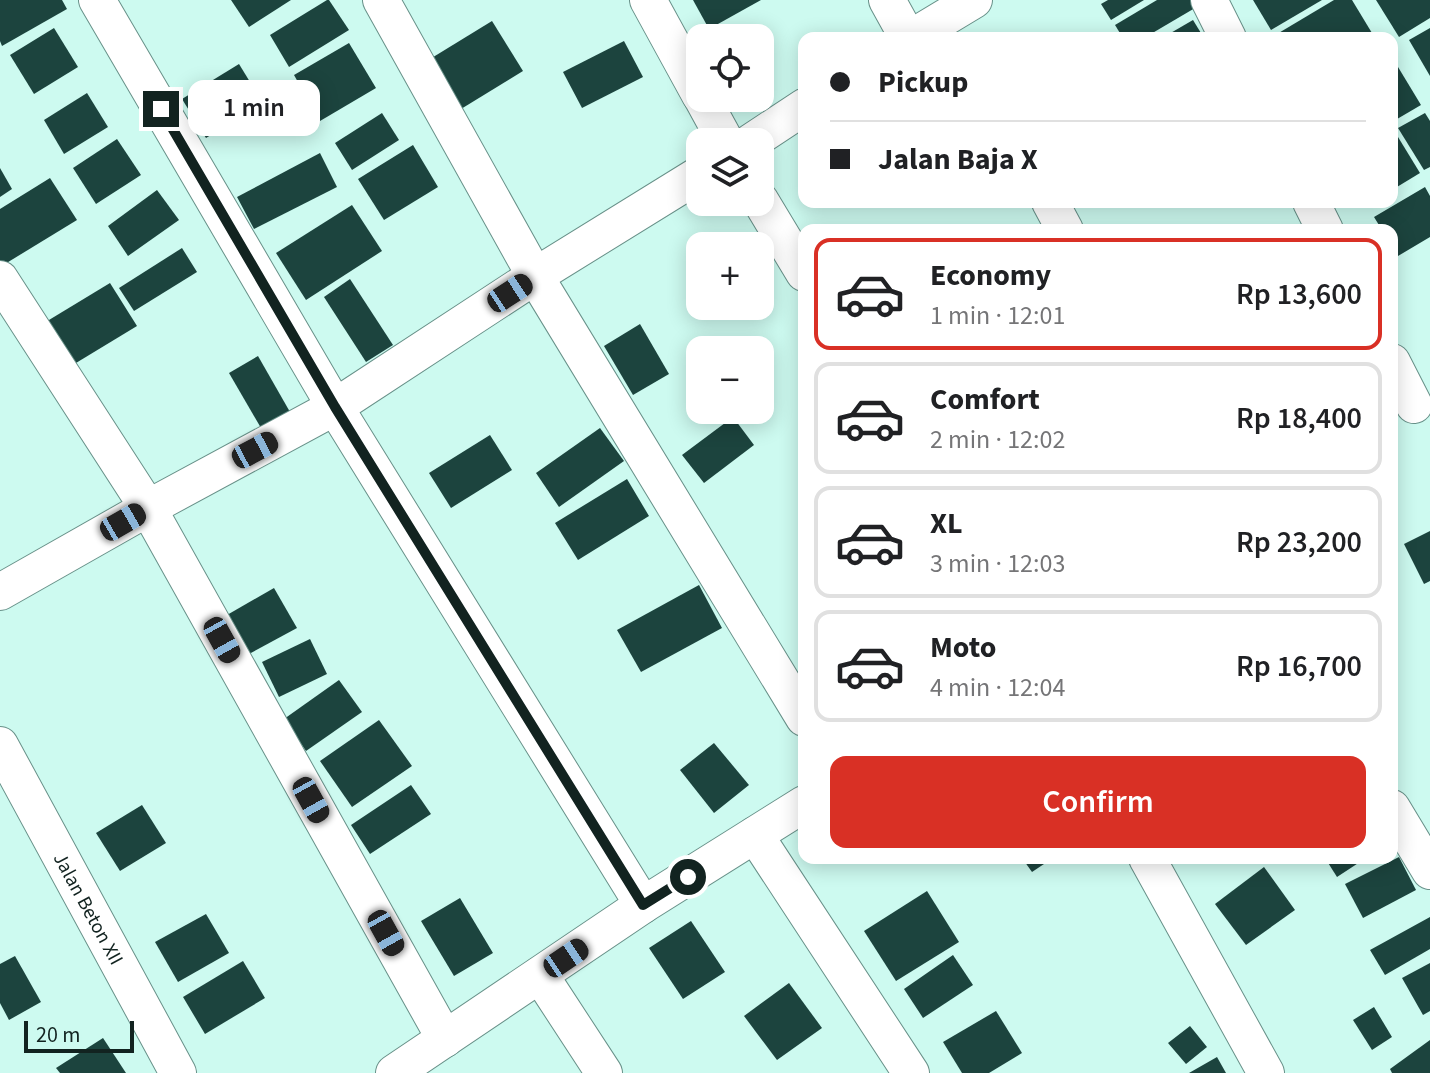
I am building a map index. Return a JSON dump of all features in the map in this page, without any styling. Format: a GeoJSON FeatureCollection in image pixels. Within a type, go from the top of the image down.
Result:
{"type":"FeatureCollection","features":[{"type":"Feature","properties":{"kind":"street"},"geometry":{"type":"LineString","coordinates":[[97,0],[335,407],[643,905]]}},
{"type":"Feature","properties":{"kind":"street"},"geometry":{"type":"LineString","coordinates":[[381,0],[535,276],[798,708]]}},
{"type":"Feature","properties":{"kind":"street"},"geometry":{"type":"LineString","coordinates":[[648,0],[686,69]]}},
{"type":"Feature","properties":{"kind":"street"},"geometry":{"type":"LineString","coordinates":[[887,0],[906,32]]}},
{"type":"Feature","properties":{"kind":"street"},"geometry":{"type":"LineString","coordinates":[[1209,0],[1225,32]]}},
{"type":"Feature","properties":{"kind":"street"},"geometry":{"type":"LineString","coordinates":[[925,32],[963,18]]}},
{"type":"Feature","properties":{"kind":"street"},"geometry":{"type":"LineString","coordinates":[[772,128],[798,111]]}},
{"type":"Feature","properties":{"kind":"street"},"geometry":{"type":"LineString","coordinates":[[0,592],[335,407],[535,276],[686,183]]}},
{"type":"Feature","properties":{"kind":"street"},"geometry":{"type":"LineString","coordinates":[[770,216],[798,263]]}},
{"type":"Feature","properties":{"kind":"street"},"geometry":{"type":"LineString","coordinates":[[0,279],[148,508],[445,1039]]}},
{"type":"Feature","properties":{"kind":"street"},"geometry":{"type":"LineString","coordinates":[[1398,376],[1412,407]]}},
{"type":"Feature","properties":{"kind":"street","name":"Jalan Beton XII"},"geometry":{"type":"LineString","coordinates":[[0,745],[178,1073]]}},
{"type":"Feature","properties":{"kind":"street"},"geometry":{"type":"LineString","coordinates":[[394,1073],[643,905],[798,808]]}},
{"type":"Feature","properties":{"kind":"street"},"geometry":{"type":"LineString","coordinates":[[1398,818],[1430,871]]}},
{"type":"Feature","properties":{"kind":"street"},"geometry":{"type":"LineString","coordinates":[[755,835],[911,1073]]}},
{"type":"Feature","properties":{"kind":"street"},"geometry":{"type":"LineString","coordinates":[[1150,864],[1266,1073]]}},
{"type":"Feature","properties":{"kind":"street"},"geometry":{"type":"LineString","coordinates":[[540,975],[604,1073]]}},
{"type":"Feature","properties":{"kind":"building"},"geometry":{"type":"Polygon","coordinates":[[[0,0],[62,0],[67,9],[2,46],[0,0]]]}},
{"type":"Feature","properties":{"kind":"building"},"geometry":{"type":"Polygon","coordinates":[[[231,0],[291,0],[249,27],[231,0]]]}},
{"type":"Feature","properties":{"kind":"building"},"geometry":{"type":"Polygon","coordinates":[[[327,0],[349,30],[289,67],[270,35],[327,0]]]}},
{"type":"Feature","properties":{"kind":"building"},"geometry":{"type":"Polygon","coordinates":[[[693,0],[761,0],[718,24],[706,24],[693,0]]]}},
{"type":"Feature","properties":{"kind":"building"},"geometry":{"type":"Polygon","coordinates":[[[1108,0],[1144,0],[1111,20],[1101,4],[1108,0]]]}},
{"type":"Feature","properties":{"kind":"building"},"geometry":{"type":"Polygon","coordinates":[[[1157,0],[1191,0],[1195,8],[1154,32],[1119,32],[1115,25],[1157,0]]]}},
{"type":"Feature","properties":{"kind":"building"},"geometry":{"type":"Polygon","coordinates":[[[1253,0],[1322,0],[1271,30],[1253,0]]]}},
{"type":"Feature","properties":{"kind":"building"},"geometry":{"type":"Polygon","coordinates":[[[1334,0],[1352,0],[1371,32],[1280,32],[1334,0]]]}},
{"type":"Feature","properties":{"kind":"building"},"geometry":{"type":"Polygon","coordinates":[[[1376,0],[1430,0],[1430,18],[1399,37],[1376,0]]]}},
{"type":"Feature","properties":{"kind":"building"},"geometry":{"type":"Polygon","coordinates":[[[1193,20],[1200,32],[1172,32],[1193,20]]]}},
{"type":"Feature","properties":{"kind":"building"},"geometry":{"type":"Polygon","coordinates":[[[492,21],[523,71],[461,109],[430,59],[492,21]]]}},
{"type":"Feature","properties":{"kind":"building"},"geometry":{"type":"Polygon","coordinates":[[[54,28],[78,67],[34,94],[10,55],[54,28]]]}},
{"type":"Feature","properties":{"kind":"building"},"geometry":{"type":"Polygon","coordinates":[[[1430,28],[1430,76],[1409,40],[1430,28]]]}},
{"type":"Feature","properties":{"kind":"building"},"geometry":{"type":"Polygon","coordinates":[[[624,41],[643,77],[582,108],[563,72],[624,41]]]}},
{"type":"Feature","properties":{"kind":"building"},"geometry":{"type":"Polygon","coordinates":[[[349,43],[376,88],[320,121],[294,75],[349,43]]]}},
{"type":"Feature","properties":{"kind":"building"},"geometry":{"type":"Polygon","coordinates":[[[239,64],[263,103],[206,138],[182,99],[239,64]]]}},
{"type":"Feature","properties":{"kind":"building"},"geometry":{"type":"Polygon","coordinates":[[[1398,67],[1421,105],[1398,118],[1398,67]]]}},
{"type":"Feature","properties":{"kind":"building"},"geometry":{"type":"Polygon","coordinates":[[[87,93],[108,127],[64,154],[44,120],[87,93]]]}},
{"type":"Feature","properties":{"kind":"building"},"geometry":{"type":"Polygon","coordinates":[[[382,113],[399,140],[352,170],[335,143],[382,113]]]}},
{"type":"Feature","properties":{"kind":"building"},"geometry":{"type":"Polygon","coordinates":[[[1425,113],[1430,121],[1430,167],[1424,170],[1398,128],[1425,113]]]}},
{"type":"Feature","properties":{"kind":"building"},"geometry":{"type":"Polygon","coordinates":[[[1398,137],[1420,173],[1398,186],[1398,137]]]}},
{"type":"Feature","properties":{"kind":"building"},"geometry":{"type":"Polygon","coordinates":[[[117,139],[141,175],[96,204],[73,168],[117,139]]]}},
{"type":"Feature","properties":{"kind":"building"},"geometry":{"type":"Polygon","coordinates":[[[413,145],[438,187],[384,220],[358,179],[413,145]]]}},
{"type":"Feature","properties":{"kind":"building"},"geometry":{"type":"Polygon","coordinates":[[[320,153],[337,187],[254,229],[237,197],[320,153]]]}},
{"type":"Feature","properties":{"kind":"building"},"geometry":{"type":"Polygon","coordinates":[[[0,168],[12,189],[0,197],[0,168]]]}},
{"type":"Feature","properties":{"kind":"building"},"geometry":{"type":"Polygon","coordinates":[[[50,178],[77,220],[0,267],[0,209],[50,178]]]}},
{"type":"Feature","properties":{"kind":"building"},"geometry":{"type":"Polygon","coordinates":[[[1425,187],[1430,196],[1430,237],[1398,256],[1398,224],[1378,224],[1374,217],[1389,208],[1398,208],[1398,203],[1425,187]]]}},
{"type":"Feature","properties":{"kind":"building"},"geometry":{"type":"Polygon","coordinates":[[[157,190],[179,220],[128,256],[108,226],[157,190]]]}},
{"type":"Feature","properties":{"kind":"building"},"geometry":{"type":"Polygon","coordinates":[[[352,205],[382,251],[306,300],[276,253],[352,205]]]}},
{"type":"Feature","properties":{"kind":"building"},"geometry":{"type":"Polygon","coordinates":[[[182,248],[197,272],[134,311],[119,288],[182,248]]]}},
{"type":"Feature","properties":{"kind":"building"},"geometry":{"type":"Polygon","coordinates":[[[350,279],[393,345],[366,362],[324,297],[350,279]]]}},
{"type":"Feature","properties":{"kind":"building"},"geometry":{"type":"Polygon","coordinates":[[[110,283],[137,326],[71,366],[44,323],[110,283]]]}},
{"type":"Feature","properties":{"kind":"building"},"geometry":{"type":"Polygon","coordinates":[[[640,324],[669,374],[633,395],[604,346],[640,324]]]}},
{"type":"Feature","properties":{"kind":"building"},"geometry":{"type":"Polygon","coordinates":[[[258,356],[290,412],[261,428],[229,373],[258,356]]]}},
{"type":"Feature","properties":{"kind":"building"},"geometry":{"type":"Polygon","coordinates":[[[724,424],[738,424],[754,445],[704,483],[682,455],[724,424]]]}},
{"type":"Feature","properties":{"kind":"building"},"geometry":{"type":"Polygon","coordinates":[[[600,428],[624,461],[559,507],[536,473],[600,428]]]}},
{"type":"Feature","properties":{"kind":"building"},"geometry":{"type":"Polygon","coordinates":[[[490,435],[512,470],[451,508],[429,473],[490,435]]]}},
{"type":"Feature","properties":{"kind":"building"},"geometry":{"type":"Polygon","coordinates":[[[627,479],[649,516],[578,560],[555,523],[627,479]]]}},
{"type":"Feature","properties":{"kind":"building"},"geometry":{"type":"Polygon","coordinates":[[[1430,531],[1430,581],[1424,584],[1404,544],[1430,531]]]}},
{"type":"Feature","properties":{"kind":"building"},"geometry":{"type":"Polygon","coordinates":[[[699,585],[722,628],[641,672],[617,630],[699,585]]]}},
{"type":"Feature","properties":{"kind":"building"},"geometry":{"type":"Polygon","coordinates":[[[274,588],[297,628],[249,654],[227,615],[274,588]]]}},
{"type":"Feature","properties":{"kind":"building"},"geometry":{"type":"Polygon","coordinates":[[[310,639],[327,674],[279,697],[262,662],[310,639]]]}},
{"type":"Feature","properties":{"kind":"building"},"geometry":{"type":"Polygon","coordinates":[[[339,680],[362,712],[306,751],[284,719],[339,680]]]}},
{"type":"Feature","properties":{"kind":"building"},"geometry":{"type":"Polygon","coordinates":[[[379,720],[412,766],[352,807],[320,761],[379,720]]]}},
{"type":"Feature","properties":{"kind":"building"},"geometry":{"type":"Polygon","coordinates":[[[714,743],[749,785],[714,813],[680,770],[714,743]]]}},
{"type":"Feature","properties":{"kind":"building"},"geometry":{"type":"Polygon","coordinates":[[[411,785],[431,814],[370,854],[351,825],[411,785]]]}},
{"type":"Feature","properties":{"kind":"building"},"geometry":{"type":"Polygon","coordinates":[[[142,805],[166,843],[120,871],[96,833],[142,805]]]}},
{"type":"Feature","properties":{"kind":"building"},"geometry":{"type":"Polygon","coordinates":[[[1398,858],[1416,890],[1363,918],[1345,884],[1385,864],[1398,864],[1398,858]]]}},
{"type":"Feature","properties":{"kind":"building"},"geometry":{"type":"Polygon","coordinates":[[[1026,864],[1044,864],[1032,872],[1026,864]]]}},
{"type":"Feature","properties":{"kind":"building"},"geometry":{"type":"Polygon","coordinates":[[[1329,864],[1357,864],[1337,877],[1329,864]]]}},
{"type":"Feature","properties":{"kind":"building"},"geometry":{"type":"Polygon","coordinates":[[[1264,867],[1295,910],[1246,945],[1215,904],[1264,867]]]}},
{"type":"Feature","properties":{"kind":"building"},"geometry":{"type":"Polygon","coordinates":[[[927,891],[959,942],[896,981],[864,931],[927,891]]]}},
{"type":"Feature","properties":{"kind":"building"},"geometry":{"type":"Polygon","coordinates":[[[460,898],[493,953],[454,976],[421,921],[460,898]]]}},
{"type":"Feature","properties":{"kind":"building"},"geometry":{"type":"Polygon","coordinates":[[[206,914],[229,953],[178,982],[155,942],[206,914]]]}},
{"type":"Feature","properties":{"kind":"building"},"geometry":{"type":"Polygon","coordinates":[[[1430,917],[1430,949],[1385,975],[1370,950],[1430,917]]]}},
{"type":"Feature","properties":{"kind":"building"},"geometry":{"type":"Polygon","coordinates":[[[691,921],[725,972],[683,999],[649,948],[691,921]]]}},
{"type":"Feature","properties":{"kind":"building"},"geometry":{"type":"Polygon","coordinates":[[[953,955],[973,985],[923,1018],[904,989],[953,955]]]}},
{"type":"Feature","properties":{"kind":"building"},"geometry":{"type":"Polygon","coordinates":[[[15,956],[41,1002],[9,1020],[0,1003],[0,964],[15,956]]]}},
{"type":"Feature","properties":{"kind":"building"},"geometry":{"type":"Polygon","coordinates":[[[243,961],[265,998],[205,1034],[183,997],[243,961]]]}},
{"type":"Feature","properties":{"kind":"building"},"geometry":{"type":"Polygon","coordinates":[[[1430,963],[1430,1011],[1423,1015],[1402,978],[1430,963]]]}},
{"type":"Feature","properties":{"kind":"building"},"geometry":{"type":"Polygon","coordinates":[[[789,983],[822,1028],[777,1060],[744,1016],[789,983]]]}},
{"type":"Feature","properties":{"kind":"building"},"geometry":{"type":"Polygon","coordinates":[[[1374,1007],[1392,1037],[1372,1050],[1353,1020],[1374,1007]]]}},
{"type":"Feature","properties":{"kind":"building"},"geometry":{"type":"Polygon","coordinates":[[[996,1011],[1022,1053],[989,1073],[962,1073],[943,1042],[996,1011]]]}},
{"type":"Feature","properties":{"kind":"building"},"geometry":{"type":"Polygon","coordinates":[[[1190,1026],[1207,1047],[1186,1064],[1168,1043],[1190,1026]]]}},
{"type":"Feature","properties":{"kind":"building"},"geometry":{"type":"Polygon","coordinates":[[[103,1038],[126,1073],[60,1073],[56,1068],[103,1038]]]}},
{"type":"Feature","properties":{"kind":"building"},"geometry":{"type":"Polygon","coordinates":[[[1430,1040],[1430,1073],[1392,1073],[1390,1069],[1430,1040]]]}},
{"type":"Feature","properties":{"kind":"building"},"geometry":{"type":"Polygon","coordinates":[[[1217,1057],[1226,1073],[1189,1073],[1217,1057]]]}},
{"type":"Feature","properties":{"kind":"route"},"geometry":{"type":"LineString","coordinates":[[161,109],[335,407],[643,905],[688,877]]}}]}
